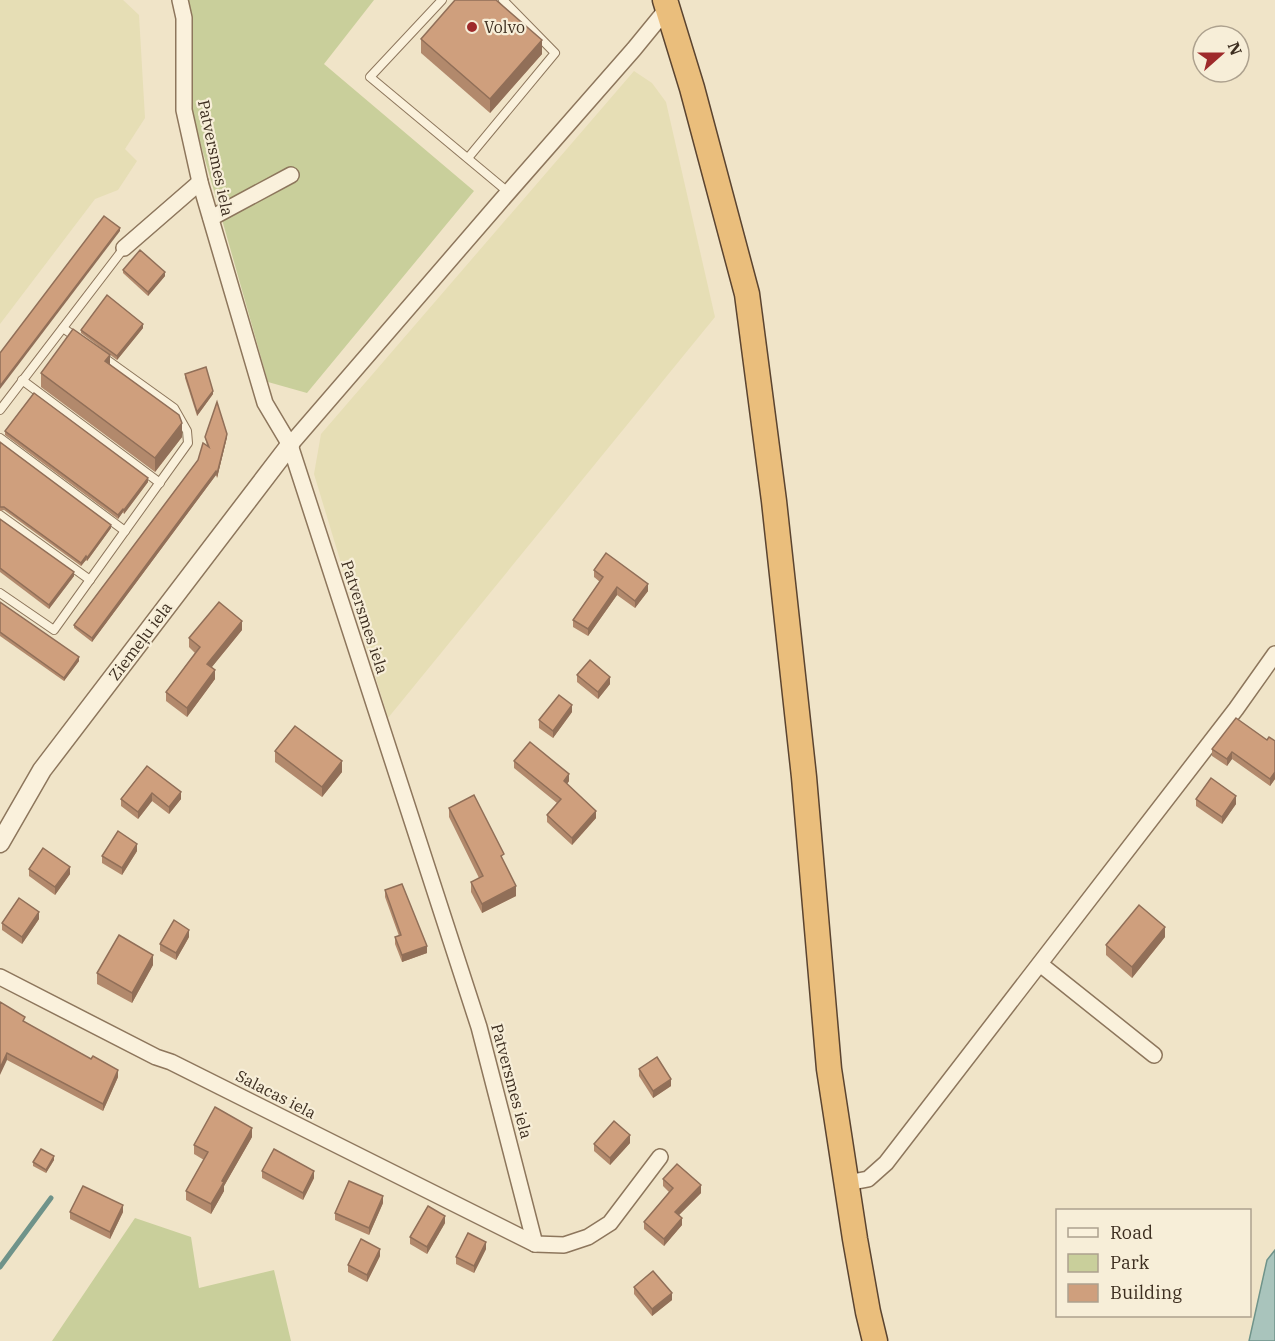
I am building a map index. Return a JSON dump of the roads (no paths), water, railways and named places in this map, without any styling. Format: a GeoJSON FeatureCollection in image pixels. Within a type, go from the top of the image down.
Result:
{"type":"FeatureCollection","features":[{"type":"Feature","properties":{"kind":"highway"},"geometry":{"type":"LineString","coordinates":[[669,3],[747,294],[774,501],[800,742],[829,1069],[856,1249],[875,1341]]}},
{"type":"Feature","properties":{"kind":"street","name":"Patversmes iela"},"geometry":{"type":"LineString","coordinates":[[180,0],[184,18],[184,110],[200,182],[265,403],[290,445],[479,1027],[535,1244]]}},
{"type":"Feature","properties":{"kind":"street"},"geometry":{"type":"LineString","coordinates":[[290,445],[669,3]]}},
{"type":"Feature","properties":{"kind":"street"},"geometry":{"type":"LineString","coordinates":[[211,218],[291,175]]}},
{"type":"Feature","properties":{"kind":"street"},"geometry":{"type":"LineString","coordinates":[[124,248],[200,182]]}},
{"type":"Feature","properties":{"kind":"street","name":"Ziemeļu iela"},"geometry":{"type":"LineString","coordinates":[[0,843],[42,770],[290,445]]}},
{"type":"Feature","properties":{"kind":"street"},"geometry":{"type":"LineString","coordinates":[[847,1183],[868,1179],[886,1163],[1236,709],[1275,654]]}},
{"type":"Feature","properties":{"kind":"street"},"geometry":{"type":"LineString","coordinates":[[1040,964],[1154,1055]]}},
{"type":"Feature","properties":{"kind":"street","name":"Salacas iela"},"geometry":{"type":"LineString","coordinates":[[0,977],[535,1244]]}},
{"type":"Feature","properties":{"kind":"street"},"geometry":{"type":"LineString","coordinates":[[535,1244],[564,1245],[588,1237],[610,1224],[660,1157]]}},
{"type":"Feature","properties":{"kind":"lane"},"geometry":{"type":"LineString","coordinates":[[442,0],[370,77],[508,192]]}},
{"type":"Feature","properties":{"kind":"lane"},"geometry":{"type":"LineString","coordinates":[[468,158],[555,53],[502,0]]}},
{"type":"Feature","properties":{"kind":"lane"},"geometry":{"type":"LineString","coordinates":[[0,410],[124,248]]}},
{"type":"Feature","properties":{"kind":"lane"},"geometry":{"type":"LineString","coordinates":[[63,328],[81,341]]}},
{"type":"Feature","properties":{"kind":"lane"},"geometry":{"type":"LineString","coordinates":[[0,593],[54,630],[188,443],[187,431],[174,408],[100,355]]}},
{"type":"Feature","properties":{"kind":"lane"},"geometry":{"type":"LineString","coordinates":[[22,380],[160,483]]}},
{"type":"Feature","properties":{"kind":"lane"},"geometry":{"type":"LineString","coordinates":[[0,438],[125,531]]}},
{"type":"Feature","properties":{"kind":"lane"},"geometry":{"type":"LineString","coordinates":[[0,516],[90,580]]}},
{"type":"Feature","properties":{"kind":"water"},"geometry":{"type":"Polygon","coordinates":[[[1275,1250],[1275,1341],[1249,1341],[1267,1260],[1275,1250]]]}},
{"type":"Feature","properties":{"kind":"waterway"},"geometry":{"type":"LineString","coordinates":[[0,1267],[51,1198]]}},
{"type":"Feature","properties":{"kind":"place","name":"Volvo"},"geometry":{"type":"Point","coordinates":[472,27]}}]}
